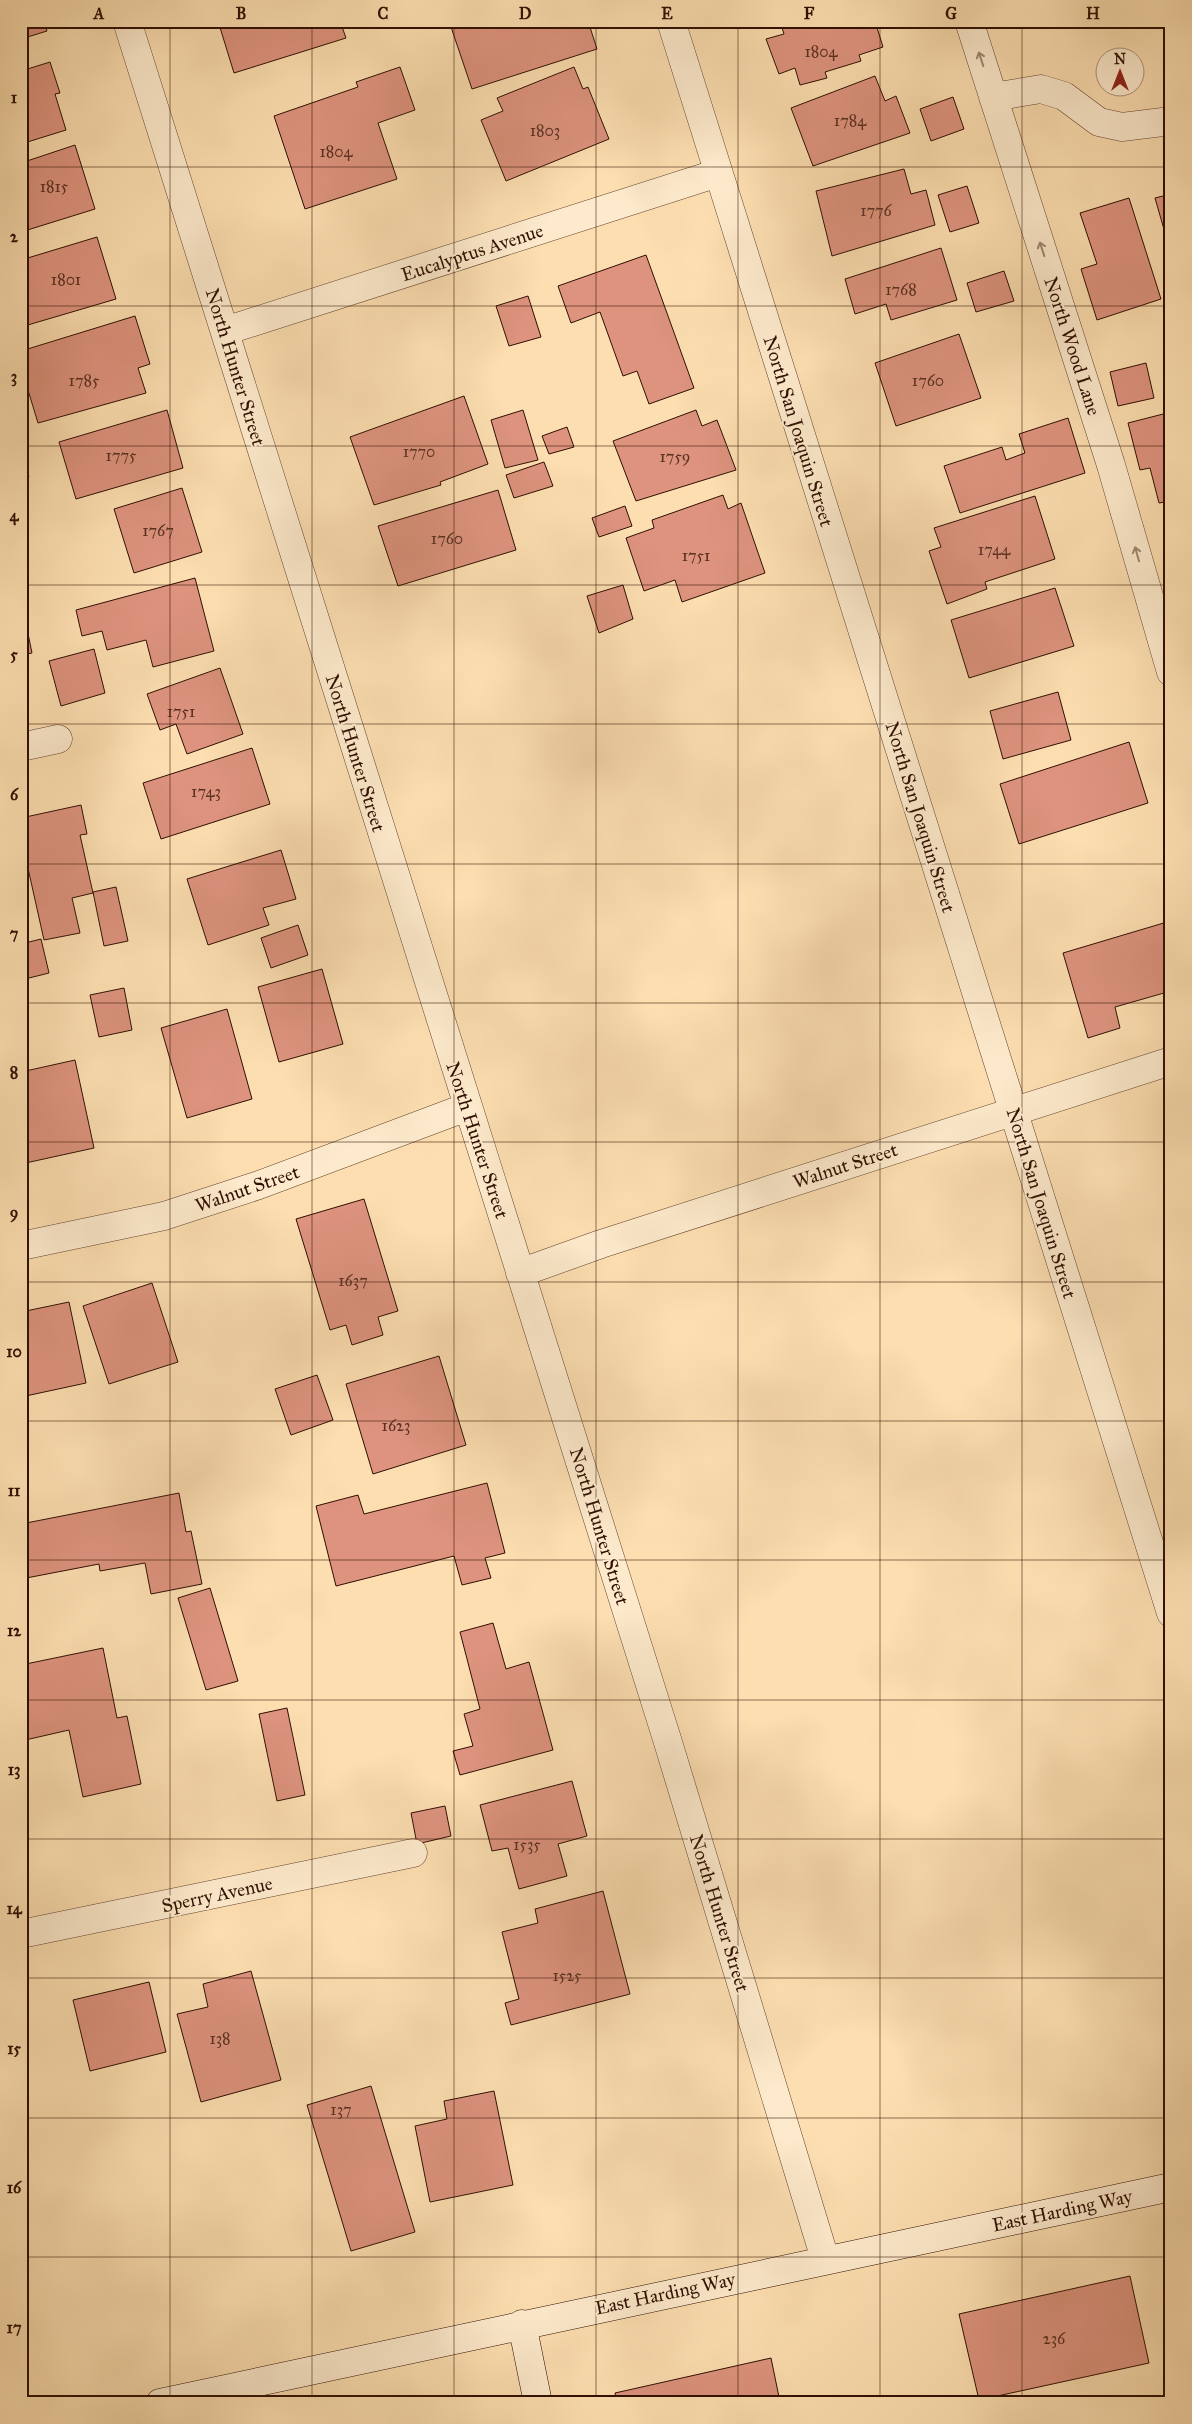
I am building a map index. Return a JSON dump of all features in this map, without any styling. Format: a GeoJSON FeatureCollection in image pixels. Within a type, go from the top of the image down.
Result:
{"type":"FeatureCollection","features":[{"type":"Feature","properties":{"kind":"street","name":"North Hunter Street"},"geometry":{"type":"LineString","coordinates":[[126,21],[672,1758],[825,2259]]}},
{"type":"Feature","properties":{"kind":"street","name":"North San Joaquin Street"},"geometry":{"type":"LineString","coordinates":[[671,21],[1171,1613]]}},
{"type":"Feature","properties":{"kind":"street","name":"North Wood Lane"},"geometry":{"type":"LineString","coordinates":[[969,21],[1111,465],[1161,599],[1171,672]]}},
{"type":"Feature","properties":{"kind":"street"},"geometry":{"type":"LineString","coordinates":[[994,97],[1041,89],[1064,96],[1099,122],[1122,127],[1171,121]]}},
{"type":"Feature","properties":{"kind":"street","name":"Eucalyptus Avenue"},"geometry":{"type":"LineString","coordinates":[[225,331],[718,173]]}},
{"type":"Feature","properties":{"kind":"street"},"geometry":{"type":"LineString","coordinates":[[21,747],[58,740]]}},
{"type":"Feature","properties":{"kind":"street","name":"Walnut Street"},"geometry":{"type":"LineString","coordinates":[[520,1273],[601,1244],[1171,1061]]}},
{"type":"Feature","properties":{"kind":"street","name":"Walnut Street"},"geometry":{"type":"LineString","coordinates":[[21,1246],[164,1216],[259,1185],[467,1107]]}},
{"type":"Feature","properties":{"kind":"street","name":"Sperry Avenue"},"geometry":{"type":"LineString","coordinates":[[21,1934],[413,1853]]}},
{"type":"Feature","properties":{"kind":"street","name":"East Harding Way"},"geometry":{"type":"LineString","coordinates":[[160,2403],[825,2259],[1171,2187]]}},
{"type":"Feature","properties":{"kind":"street"},"geometry":{"type":"LineString","coordinates":[[522,2324],[538,2403]]}},
{"type":"Feature","properties":{"kind":"building"},"geometry":{"type":"Polygon","coordinates":[[[21,21],[44,21],[47,31],[21,39],[21,21]]]}},
{"type":"Feature","properties":{"kind":"building"},"geometry":{"type":"Polygon","coordinates":[[[218,21],[340,21],[346,38],[234,73],[218,21]]]}},
{"type":"Feature","properties":{"kind":"building"},"geometry":{"type":"Polygon","coordinates":[[[468,21],[588,21],[597,49],[472,89],[451,27],[468,21]]]}},
{"type":"Feature","properties":{"kind":"building"},"geometry":{"type":"Polygon","coordinates":[[[780,21],[875,21],[883,47],[859,55],[861,61],[825,72],[827,78],[800,85],[795,68],[779,74],[766,39],[784,34],[780,21]]]}},
{"type":"Feature","properties":{"kind":"building"},"geometry":{"type":"Polygon","coordinates":[[[50,62],[60,93],[55,94],[66,130],[21,144],[21,71],[50,62]]]}},
{"type":"Feature","properties":{"kind":"building"},"geometry":{"type":"Polygon","coordinates":[[[400,67],[415,110],[378,123],[397,179],[305,209],[274,116],[358,87],[356,82],[400,67]]]}},
{"type":"Feature","properties":{"kind":"building"},"geometry":{"type":"Polygon","coordinates":[[[574,67],[583,89],[588,87],[609,139],[506,181],[481,120],[503,111],[497,98],[574,67]]]}},
{"type":"Feature","properties":{"kind":"building"},"geometry":{"type":"Polygon","coordinates":[[[875,76],[885,101],[896,96],[910,133],[813,166],[791,108],[875,76]]]}},
{"type":"Feature","properties":{"kind":"building"},"geometry":{"type":"Polygon","coordinates":[[[953,97],[964,129],[931,141],[920,109],[953,97]]]}},
{"type":"Feature","properties":{"kind":"building"},"geometry":{"type":"Polygon","coordinates":[[[75,145],[95,209],[21,232],[21,163],[75,145]]]}},
{"type":"Feature","properties":{"kind":"building"},"geometry":{"type":"Polygon","coordinates":[[[904,169],[911,194],[926,190],[935,225],[832,256],[816,191],[904,169]]]}},
{"type":"Feature","properties":{"kind":"building"},"geometry":{"type":"Polygon","coordinates":[[[967,186],[979,223],[950,232],[938,195],[967,186]]]}},
{"type":"Feature","properties":{"kind":"building"},"geometry":{"type":"Polygon","coordinates":[[[1171,194],[1171,254],[1155,198],[1171,194]]]}},
{"type":"Feature","properties":{"kind":"building"},"geometry":{"type":"Polygon","coordinates":[[[1129,198],[1161,299],[1097,320],[1081,269],[1097,264],[1080,213],[1129,198]]]}},
{"type":"Feature","properties":{"kind":"building"},"geometry":{"type":"Polygon","coordinates":[[[97,237],[116,299],[21,327],[21,260],[97,237]]]}},
{"type":"Feature","properties":{"kind":"building"},"geometry":{"type":"Polygon","coordinates":[[[941,248],[957,300],[891,320],[886,304],[855,314],[845,279],[941,248]]]}},
{"type":"Feature","properties":{"kind":"building"},"geometry":{"type":"Polygon","coordinates":[[[646,255],[694,388],[649,404],[637,371],[623,376],[600,312],[571,323],[558,286],[646,255]]]}},
{"type":"Feature","properties":{"kind":"building"},"geometry":{"type":"Polygon","coordinates":[[[1004,271],[1014,301],[976,312],[967,283],[1004,271]]]}},
{"type":"Feature","properties":{"kind":"building"},"geometry":{"type":"Polygon","coordinates":[[[528,296],[541,337],[509,346],[496,306],[528,296]]]}},
{"type":"Feature","properties":{"kind":"building"},"geometry":{"type":"Polygon","coordinates":[[[135,316],[150,364],[138,368],[146,393],[38,423],[21,367],[21,351],[135,316]]]}},
{"type":"Feature","properties":{"kind":"building"},"geometry":{"type":"Polygon","coordinates":[[[959,334],[981,398],[896,426],[875,363],[959,334]]]}},
{"type":"Feature","properties":{"kind":"building"},"geometry":{"type":"Polygon","coordinates":[[[1146,363],[1154,398],[1118,406],[1110,372],[1146,363]]]}},
{"type":"Feature","properties":{"kind":"building"},"geometry":{"type":"Polygon","coordinates":[[[464,396],[488,464],[440,482],[441,485],[374,505],[350,437],[464,396]]]}},
{"type":"Feature","properties":{"kind":"building"},"geometry":{"type":"Polygon","coordinates":[[[167,410],[183,468],[76,499],[59,442],[167,410]]]}},
{"type":"Feature","properties":{"kind":"building"},"geometry":{"type":"Polygon","coordinates":[[[523,410],[538,460],[505,468],[491,420],[523,410]]]}},
{"type":"Feature","properties":{"kind":"building"},"geometry":{"type":"Polygon","coordinates":[[[696,410],[702,426],[717,420],[736,470],[636,501],[613,441],[696,410]]]}},
{"type":"Feature","properties":{"kind":"building"},"geometry":{"type":"Polygon","coordinates":[[[1171,412],[1171,501],[1159,503],[1150,468],[1140,470],[1128,423],[1171,412]]]}},
{"type":"Feature","properties":{"kind":"building"},"geometry":{"type":"Polygon","coordinates":[[[1068,418],[1085,473],[960,513],[944,466],[1002,447],[1006,460],[1025,453],[1019,434],[1068,418]]]}},
{"type":"Feature","properties":{"kind":"building"},"geometry":{"type":"Polygon","coordinates":[[[567,427],[574,447],[549,454],[542,436],[567,427]]]}},
{"type":"Feature","properties":{"kind":"building"},"geometry":{"type":"Polygon","coordinates":[[[21,456],[29,477],[21,479],[21,456]]]}},
{"type":"Feature","properties":{"kind":"building"},"geometry":{"type":"Polygon","coordinates":[[[544,462],[553,486],[514,498],[506,475],[544,462]]]}},
{"type":"Feature","properties":{"kind":"building"},"geometry":{"type":"Polygon","coordinates":[[[182,488],[202,552],[134,573],[114,509],[182,488]]]}},
{"type":"Feature","properties":{"kind":"building"},"geometry":{"type":"Polygon","coordinates":[[[498,490],[516,550],[398,586],[378,526],[498,490]]]}},
{"type":"Feature","properties":{"kind":"building"},"geometry":{"type":"Polygon","coordinates":[[[723,495],[728,509],[741,503],[765,573],[682,602],[675,580],[644,591],[626,538],[654,528],[652,520],[723,495]]]}},
{"type":"Feature","properties":{"kind":"building"},"geometry":{"type":"Polygon","coordinates":[[[1035,496],[1055,559],[985,582],[987,589],[947,604],[929,551],[941,547],[934,528],[1035,496]]]}},
{"type":"Feature","properties":{"kind":"building"},"geometry":{"type":"Polygon","coordinates":[[[625,506],[632,526],[599,537],[592,518],[625,506]]]}},
{"type":"Feature","properties":{"kind":"building"},"geometry":{"type":"Polygon","coordinates":[[[195,578],[214,651],[153,667],[146,640],[107,650],[102,631],[82,636],[76,610],[195,578]]]}},
{"type":"Feature","properties":{"kind":"building"},"geometry":{"type":"Polygon","coordinates":[[[623,585],[633,619],[599,633],[587,596],[623,585]]]}},
{"type":"Feature","properties":{"kind":"building"},"geometry":{"type":"Polygon","coordinates":[[[1055,588],[1074,646],[969,678],[951,620],[1055,588]]]}},
{"type":"Feature","properties":{"kind":"building"},"geometry":{"type":"Polygon","coordinates":[[[21,600],[32,653],[21,655],[21,600]]]}},
{"type":"Feature","properties":{"kind":"building"},"geometry":{"type":"Polygon","coordinates":[[[94,649],[105,693],[61,706],[49,661],[94,649]]]}},
{"type":"Feature","properties":{"kind":"building"},"geometry":{"type":"Polygon","coordinates":[[[220,668],[243,734],[187,754],[176,724],[160,730],[147,694],[220,668]]]}},
{"type":"Feature","properties":{"kind":"building"},"geometry":{"type":"Polygon","coordinates":[[[1058,692],[1071,740],[1003,759],[990,711],[1058,692]]]}},
{"type":"Feature","properties":{"kind":"building"},"geometry":{"type":"Polygon","coordinates":[[[1129,742],[1148,803],[1019,844],[1000,784],[1129,742]]]}},
{"type":"Feature","properties":{"kind":"building"},"geometry":{"type":"Polygon","coordinates":[[[252,748],[270,804],[161,839],[143,783],[252,748]]]}},
{"type":"Feature","properties":{"kind":"building"},"geometry":{"type":"Polygon","coordinates":[[[81,805],[87,834],[80,835],[93,893],[72,898],[80,933],[44,940],[21,837],[21,818],[81,805]]]}},
{"type":"Feature","properties":{"kind":"building"},"geometry":{"type":"Polygon","coordinates":[[[281,850],[296,899],[263,908],[269,925],[208,945],[187,879],[281,850]]]}},
{"type":"Feature","properties":{"kind":"building"},"geometry":{"type":"Polygon","coordinates":[[[116,887],[128,941],[104,946],[93,892],[116,887]]]}},
{"type":"Feature","properties":{"kind":"building"},"geometry":{"type":"Polygon","coordinates":[[[1167,922],[1171,933],[1171,991],[1115,1007],[1120,1028],[1088,1038],[1063,953],[1167,922]]]}},
{"type":"Feature","properties":{"kind":"building"},"geometry":{"type":"Polygon","coordinates":[[[298,925],[308,955],[271,968],[261,938],[298,925]]]}},
{"type":"Feature","properties":{"kind":"building"},"geometry":{"type":"Polygon","coordinates":[[[41,939],[49,973],[21,980],[21,944],[41,939]]]}},
{"type":"Feature","properties":{"kind":"building"},"geometry":{"type":"Polygon","coordinates":[[[322,969],[343,1044],[279,1062],[258,987],[322,969]]]}},
{"type":"Feature","properties":{"kind":"building"},"geometry":{"type":"Polygon","coordinates":[[[124,988],[132,1030],[99,1037],[90,995],[124,988]]]}},
{"type":"Feature","properties":{"kind":"building"},"geometry":{"type":"Polygon","coordinates":[[[227,1009],[252,1099],[187,1118],[161,1028],[227,1009]]]}},
{"type":"Feature","properties":{"kind":"building"},"geometry":{"type":"Polygon","coordinates":[[[75,1060],[94,1148],[21,1164],[21,1072],[75,1060]]]}},
{"type":"Feature","properties":{"kind":"building"},"geometry":{"type":"Polygon","coordinates":[[[364,1199],[398,1311],[378,1317],[383,1335],[352,1345],[346,1325],[330,1330],[296,1219],[364,1199]]]}},
{"type":"Feature","properties":{"kind":"building"},"geometry":{"type":"Polygon","coordinates":[[[152,1283],[178,1362],[109,1384],[83,1306],[152,1283]]]}},
{"type":"Feature","properties":{"kind":"building"},"geometry":{"type":"Polygon","coordinates":[[[69,1302],[86,1383],[21,1397],[21,1312],[69,1302]]]}},
{"type":"Feature","properties":{"kind":"building"},"geometry":{"type":"Polygon","coordinates":[[[439,1356],[466,1445],[373,1474],[346,1384],[439,1356]]]}},
{"type":"Feature","properties":{"kind":"building"},"geometry":{"type":"Polygon","coordinates":[[[317,1375],[333,1420],[291,1435],[275,1389],[317,1375]]]}},
{"type":"Feature","properties":{"kind":"building"},"geometry":{"type":"Polygon","coordinates":[[[487,1483],[505,1553],[485,1558],[491,1578],[462,1585],[454,1556],[336,1586],[316,1506],[358,1495],[364,1514],[487,1483]]]}},
{"type":"Feature","properties":{"kind":"building"},"geometry":{"type":"Polygon","coordinates":[[[179,1493],[186,1532],[191,1531],[202,1584],[151,1594],[145,1563],[100,1571],[99,1564],[21,1579],[21,1524],[179,1493]]]}},
{"type":"Feature","properties":{"kind":"building"},"geometry":{"type":"Polygon","coordinates":[[[210,1588],[238,1681],[206,1690],[178,1598],[210,1588]]]}},
{"type":"Feature","properties":{"kind":"building"},"geometry":{"type":"Polygon","coordinates":[[[493,1623],[506,1669],[529,1662],[553,1750],[460,1775],[453,1751],[473,1746],[464,1714],[480,1709],[460,1632],[493,1623]]]}},
{"type":"Feature","properties":{"kind":"building"},"geometry":{"type":"Polygon","coordinates":[[[103,1648],[117,1718],[127,1716],[141,1784],[83,1797],[69,1730],[21,1741],[21,1665],[103,1648]]]}},
{"type":"Feature","properties":{"kind":"building"},"geometry":{"type":"Polygon","coordinates":[[[287,1708],[305,1795],[277,1801],[259,1714],[287,1708]]]}},
{"type":"Feature","properties":{"kind":"building"},"geometry":{"type":"Polygon","coordinates":[[[572,1781],[587,1836],[558,1844],[567,1876],[519,1889],[508,1848],[492,1851],[480,1805],[572,1781]]]}},
{"type":"Feature","properties":{"kind":"building"},"geometry":{"type":"Polygon","coordinates":[[[445,1806],[451,1836],[417,1844],[411,1813],[445,1806]]]}},
{"type":"Feature","properties":{"kind":"building"},"geometry":{"type":"Polygon","coordinates":[[[603,1891],[630,1994],[511,2025],[505,2003],[519,1999],[502,1932],[538,1923],[535,1909],[603,1891]]]}},
{"type":"Feature","properties":{"kind":"building"},"geometry":{"type":"Polygon","coordinates":[[[251,1971],[281,2080],[201,2102],[177,2014],[208,2007],[203,1984],[251,1971]]]}},
{"type":"Feature","properties":{"kind":"building"},"geometry":{"type":"Polygon","coordinates":[[[149,1982],[166,2052],[90,2071],[73,2000],[149,1982]]]}},
{"type":"Feature","properties":{"kind":"building"},"geometry":{"type":"Polygon","coordinates":[[[371,2086],[415,2232],[351,2251],[307,2105],[371,2086]]]}},
{"type":"Feature","properties":{"kind":"building"},"geometry":{"type":"Polygon","coordinates":[[[494,2091],[513,2185],[430,2202],[415,2126],[447,2119],[444,2101],[494,2091]]]}},
{"type":"Feature","properties":{"kind":"building"},"geometry":{"type":"Polygon","coordinates":[[[1130,2276],[1149,2363],[979,2400],[959,2314],[1130,2276]]]}},
{"type":"Feature","properties":{"kind":"building"},"geometry":{"type":"Polygon","coordinates":[[[771,2358],[779,2397],[752,2403],[617,2403],[615,2393],[771,2358]]]}}]}
